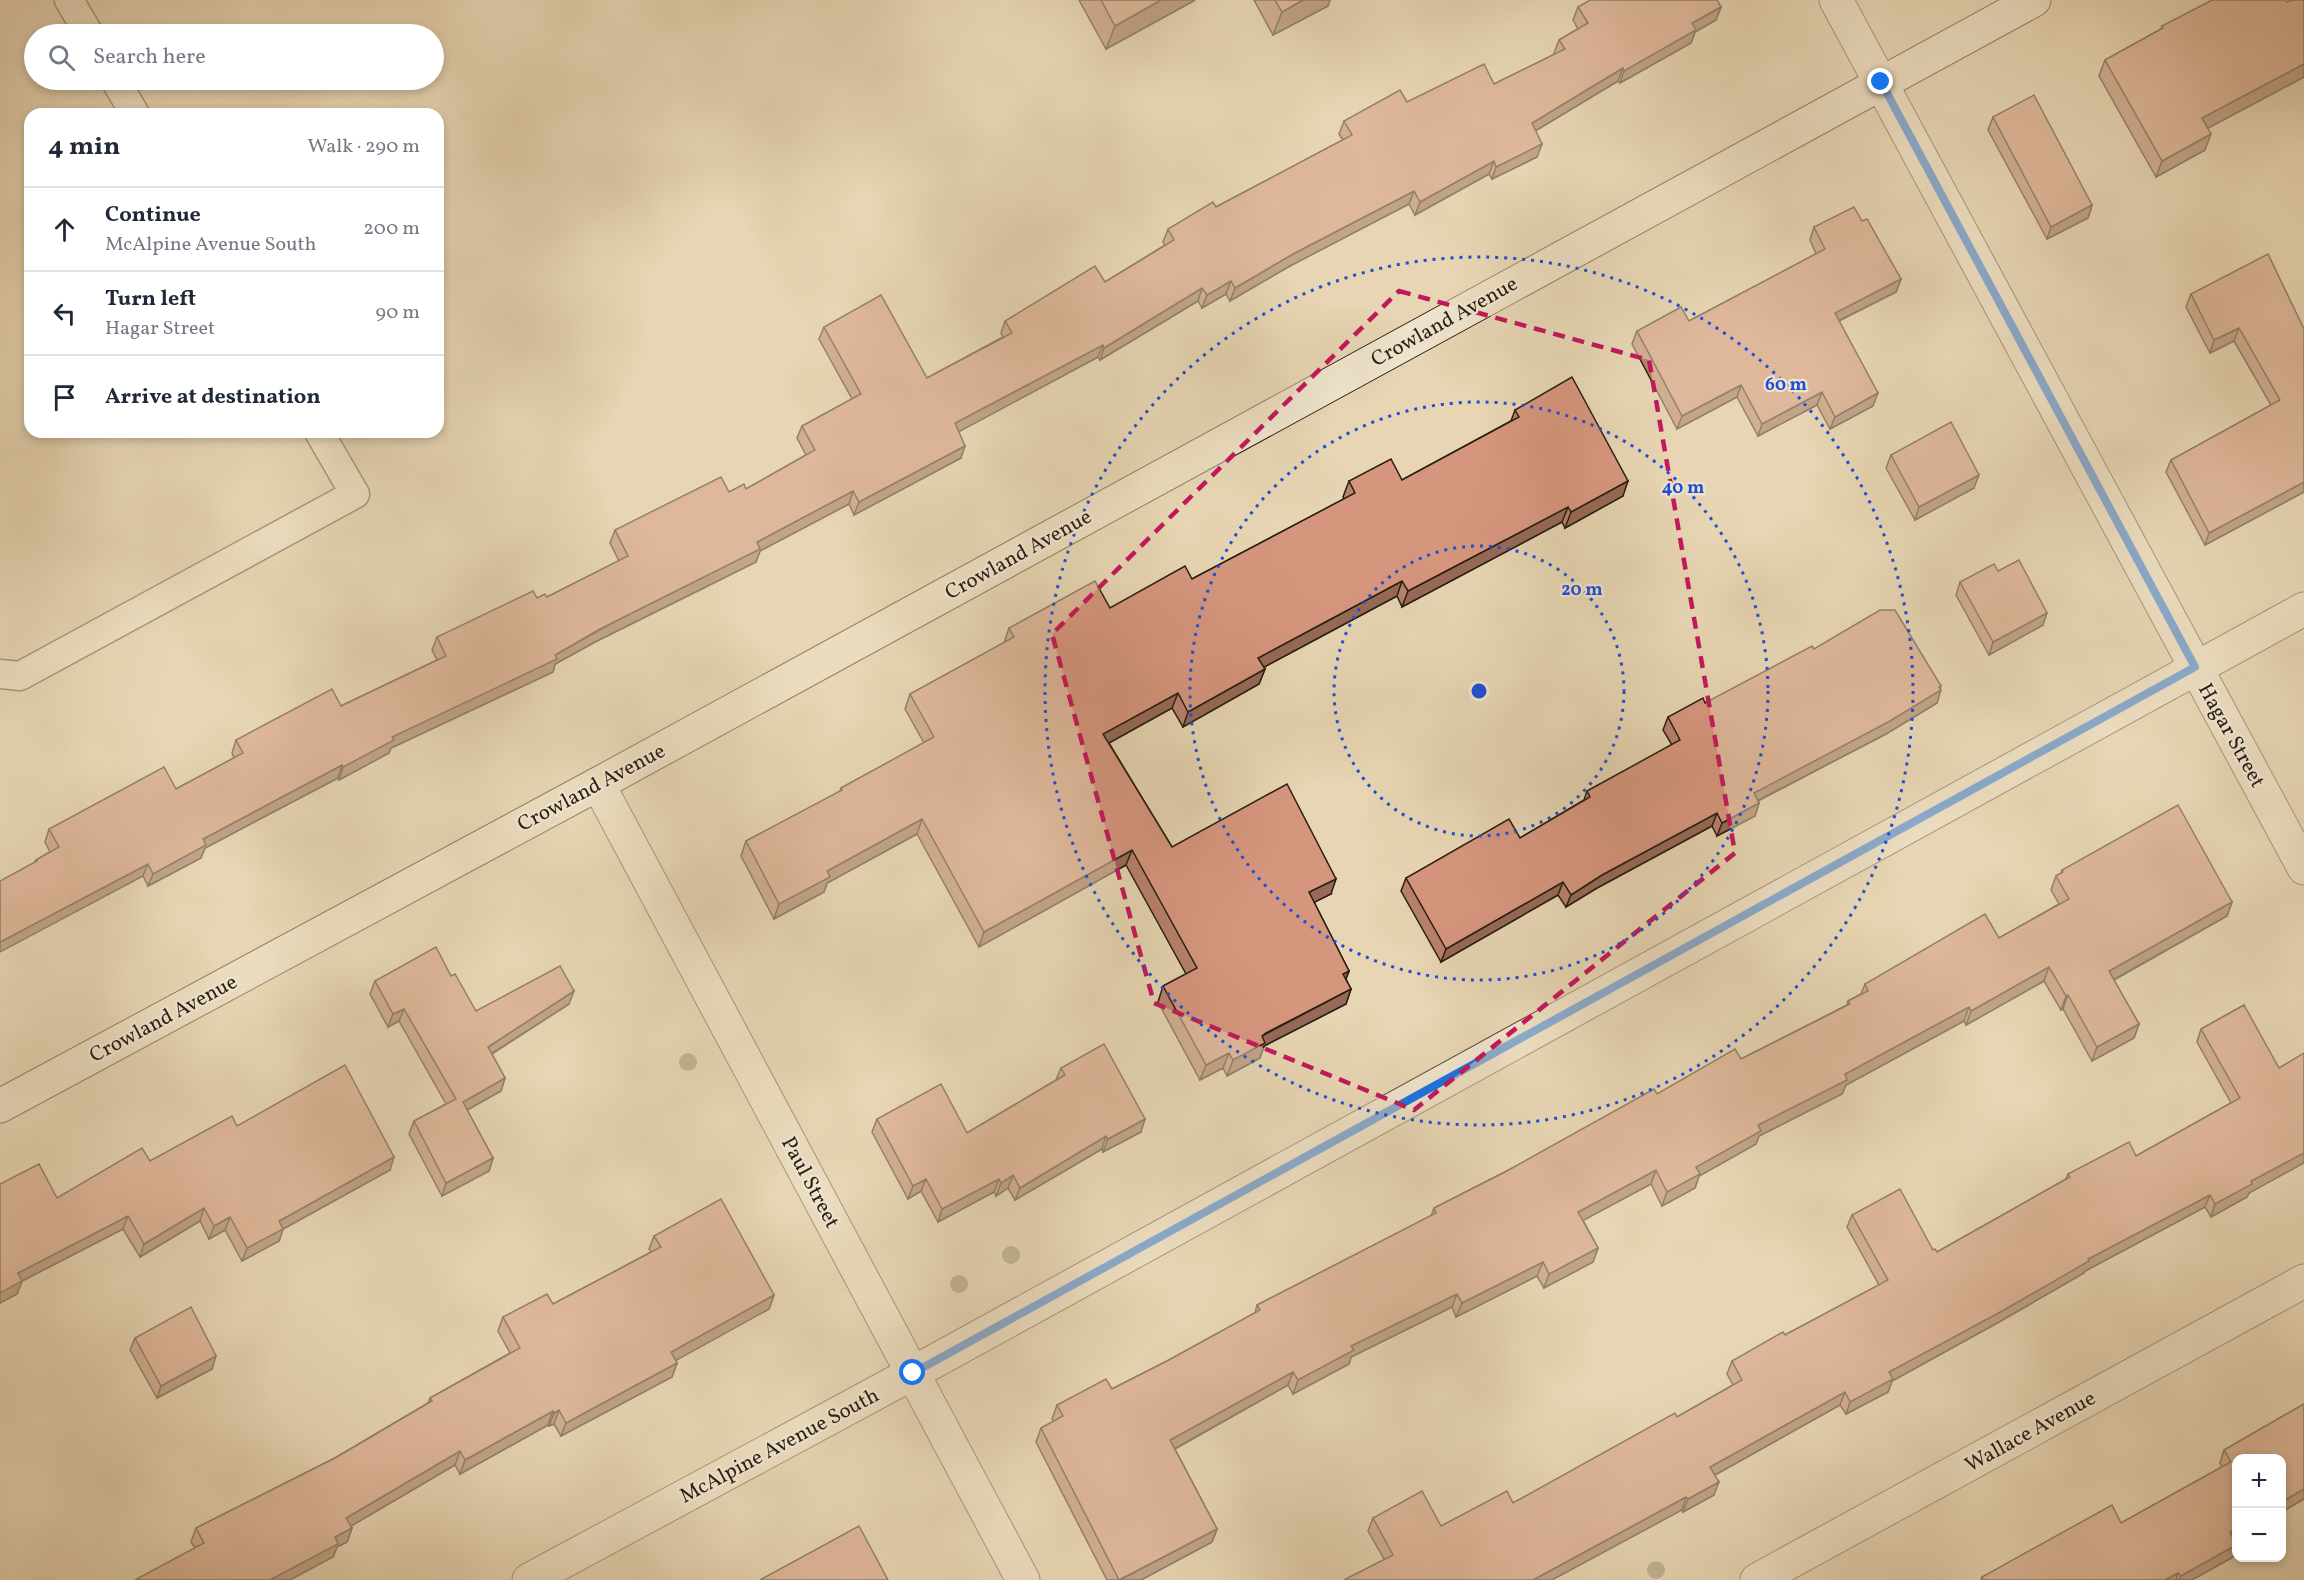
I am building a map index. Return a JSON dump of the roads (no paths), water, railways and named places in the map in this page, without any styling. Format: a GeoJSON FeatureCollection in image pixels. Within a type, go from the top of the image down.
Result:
{"type":"FeatureCollection","features":[{"type":"Feature","properties":{"kind":"street","name":"Hagar Street"},"geometry":{"type":"LineString","coordinates":[[1836,0],[2304,868]]}},
{"type":"Feature","properties":{"kind":"street","name":"Crowland Avenue"},"geometry":{"type":"LineString","coordinates":[[0,1106],[598,784],[2034,0]]}},
{"type":"Feature","properties":{"kind":"street","name":"McAlpine Avenue South"},"geometry":{"type":"LineString","coordinates":[[529,1580],[913,1373],[2304,609]]}},
{"type":"Feature","properties":{"kind":"street","name":"Paul Street"},"geometry":{"type":"LineString","coordinates":[[598,784],[1023,1580]]}},
{"type":"Feature","properties":{"kind":"street","name":"Wallace Avenue"},"geometry":{"type":"LineString","coordinates":[[1756,1580],[2304,1281]]}},
{"type":"Feature","properties":{"kind":"lane"},"geometry":{"type":"LineString","coordinates":[[69,0],[83,24]]}},
{"type":"Feature","properties":{"kind":"lane"},"geometry":{"type":"LineString","coordinates":[[121,90],[131,108]]}},
{"type":"Feature","properties":{"kind":"lane"},"geometry":{"type":"LineString","coordinates":[[0,674],[20,676],[355,495],[323,438]]}}]}
